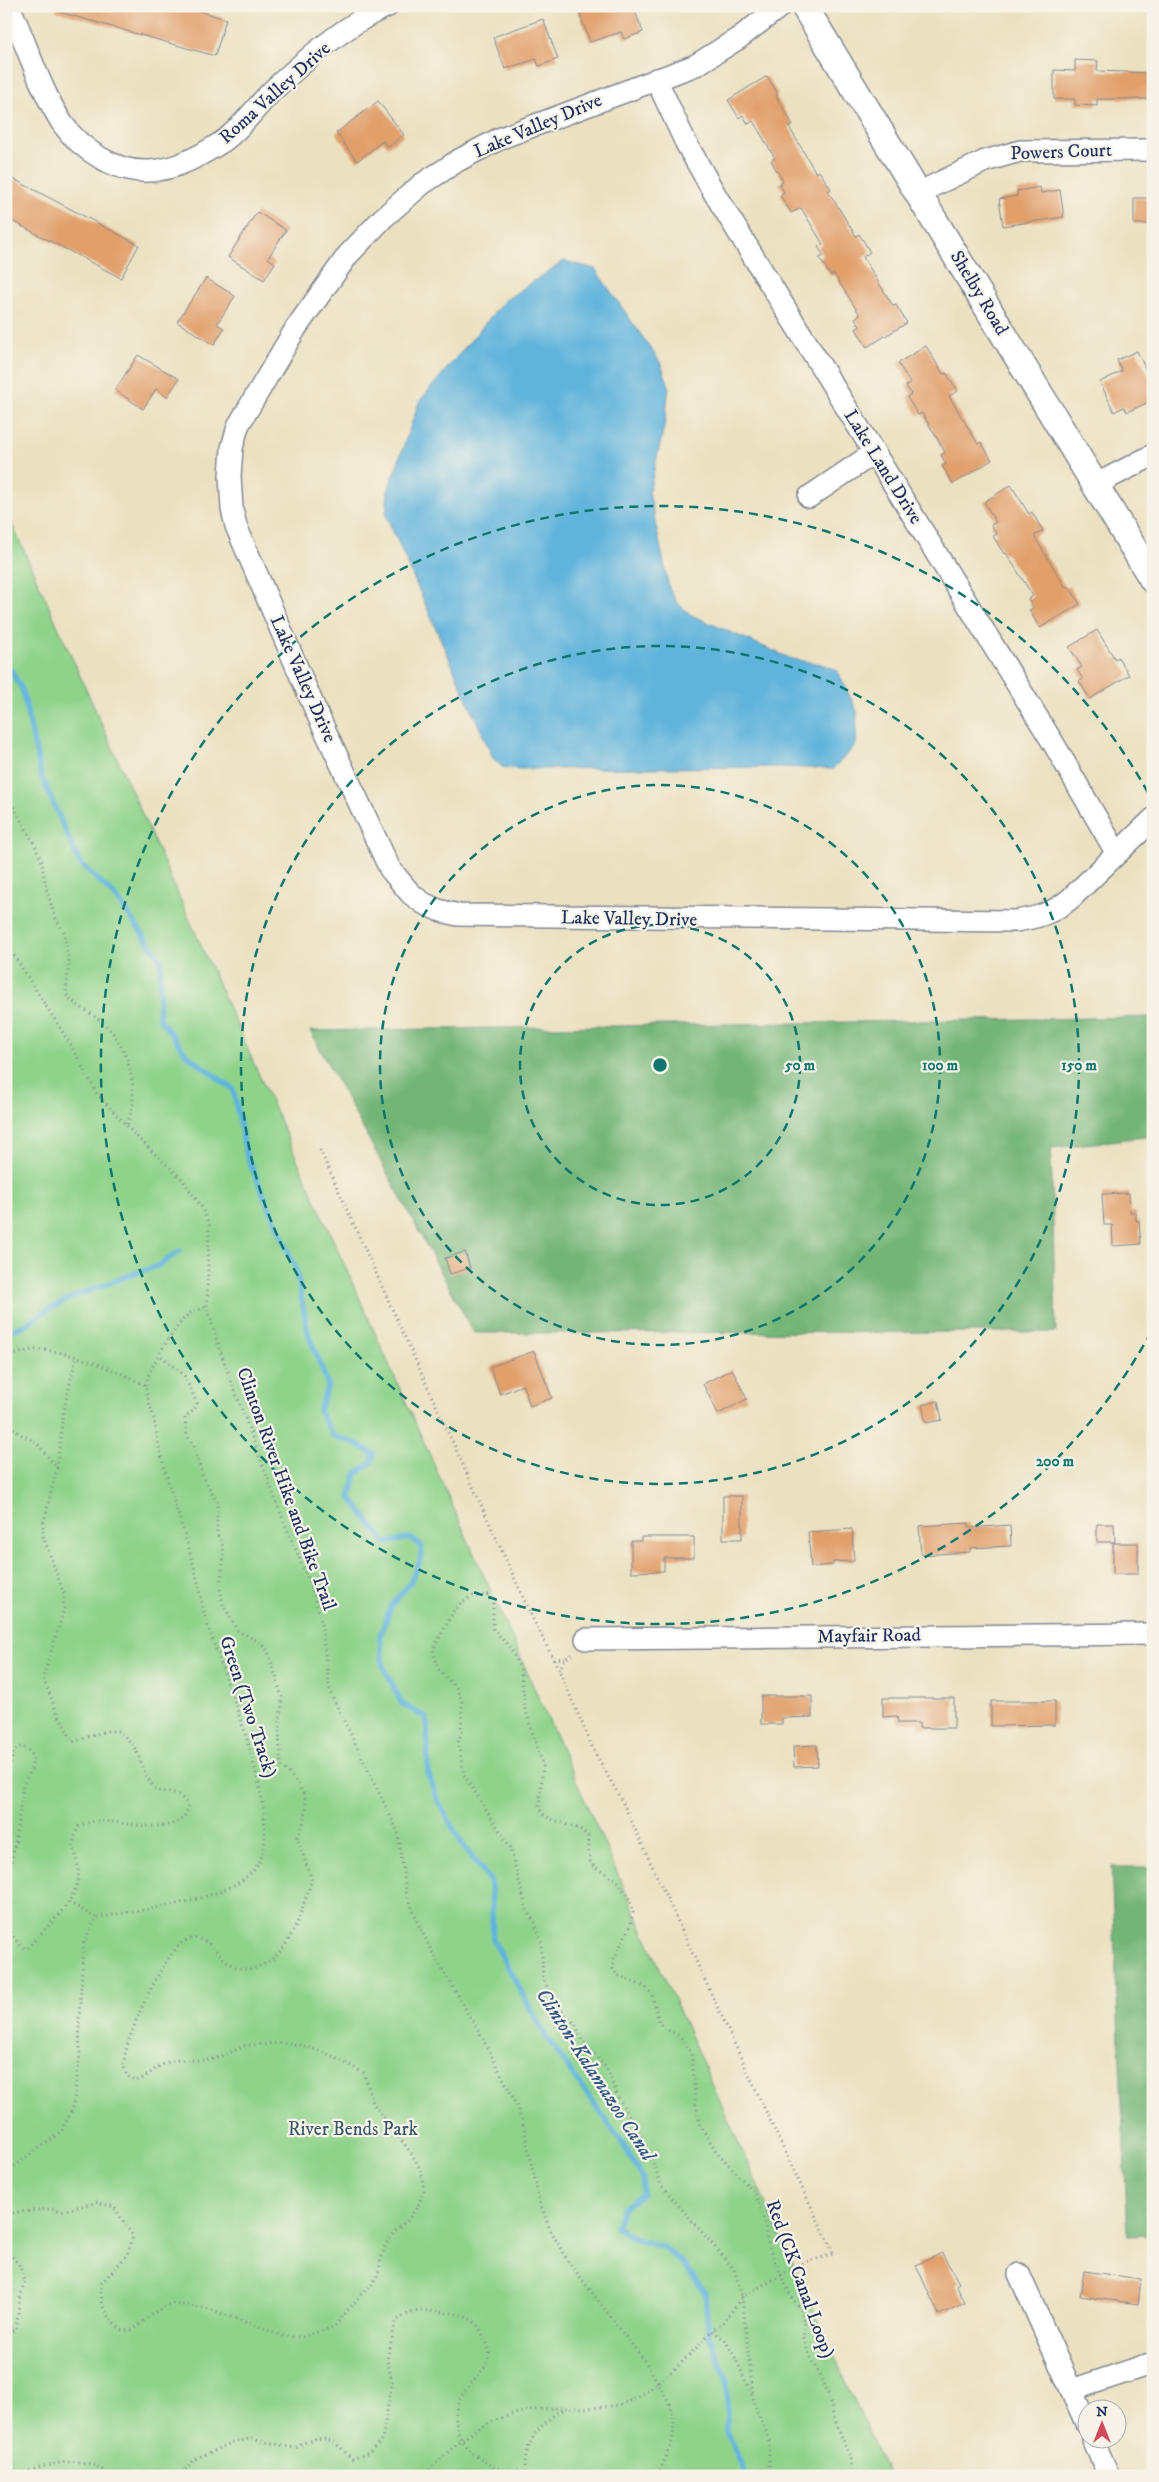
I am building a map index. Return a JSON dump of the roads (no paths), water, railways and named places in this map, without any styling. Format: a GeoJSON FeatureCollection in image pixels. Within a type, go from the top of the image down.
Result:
{"type":"FeatureCollection","features":[{"type":"Feature","properties":{"kind":"street","name":"Roma Valley Drive"},"geometry":{"type":"LineString","coordinates":[[9,6],[45,93],[63,125],[80,143],[102,159],[120,167],[149,171],[185,163],[224,141],[273,91],[313,55],[353,27],[388,6]]}},
{"type":"Feature","properties":{"kind":"street","name":"Lake Valley Drive"},"geometry":{"type":"LineString","coordinates":[[781,6],[739,38],[696,65],[501,138],[459,160],[403,199],[348,254],[323,288],[291,336],[238,426],[232,448],[230,476],[232,508],[241,541],[390,869],[411,894],[423,903],[438,910],[478,917],[986,922],[1038,918],[1057,909],[1070,900],[1116,852],[1153,819]]}},
{"type":"Feature","properties":{"kind":"street","name":"Shelby Road"},"geometry":{"type":"LineString","coordinates":[[804,6],[1153,580]]}},
{"type":"Feature","properties":{"kind":"street","name":"Lake Land Drive"},"geometry":{"type":"LineString","coordinates":[[656,79],[686,143],[716,196],[1055,746],[1116,852]]}},
{"type":"Feature","properties":{"kind":"street","name":"Powers Court"},"geometry":{"type":"LineString","coordinates":[[918,193],[985,161],[1020,151],[1044,149],[1153,150]]}},
{"type":"Feature","properties":{"kind":"street"},"geometry":{"type":"LineString","coordinates":[[809,497],[874,453]]}},
{"type":"Feature","properties":{"kind":"street"},"geometry":{"type":"LineString","coordinates":[[1095,485],[1153,455]]}},
{"type":"Feature","properties":{"kind":"street","name":"Mayfair Road"},"geometry":{"type":"LineString","coordinates":[[586,1639],[1153,1634]]}},
{"type":"Feature","properties":{"kind":"street"},"geometry":{"type":"LineString","coordinates":[[1019,2274],[1076,2400]]}},
{"type":"Feature","properties":{"kind":"street"},"geometry":{"type":"LineString","coordinates":[[1072,2390],[1153,2363]]}},
{"type":"Feature","properties":{"kind":"street"},"geometry":{"type":"LineString","coordinates":[[1097,2450],[1109,2476]]}},
{"type":"Feature","properties":{"kind":"water"},"geometry":{"type":"Polygon","coordinates":[[[564,261],[595,269],[660,362],[669,386],[665,422],[649,492],[669,588],[676,602],[691,615],[792,659],[821,664],[837,670],[857,711],[856,745],[833,769],[783,767],[521,769],[502,767],[493,758],[386,515],[388,491],[419,402],[504,301],[564,261]]]}},
{"type":"Feature","properties":{"kind":"waterway","name":"Clinton-Kalamazoo Canal"},"geometry":{"type":"LineString","coordinates":[[6,663],[22,689],[41,775],[79,862],[116,897],[161,960],[159,1018],[187,1055],[233,1089],[246,1154],[296,1269],[308,1333],[328,1385],[319,1411],[333,1436],[355,1443],[374,1454],[371,1463],[356,1474],[350,1497],[385,1543],[410,1538],[422,1546],[420,1561],[410,1583],[391,1606],[380,1636],[383,1666],[402,1704],[427,1718],[428,1773],[438,1801],[462,1844],[491,1882],[493,1940],[545,2035],[624,2146],[643,2178],[642,2194],[622,2209],[616,2227],[640,2241],[663,2247],[683,2263],[705,2293],[709,2336],[727,2380],[727,2431],[746,2476]]}},
{"type":"Feature","properties":{"kind":"waterway"},"geometry":{"type":"LineString","coordinates":[[6,1331],[24,1326],[44,1312],[71,1298],[158,1266],[180,1251]]}},
{"type":"Feature","properties":{"kind":"park label","name":"River Bends Park"},"geometry":{"type":"Point","coordinates":[353,2129]}}]}
